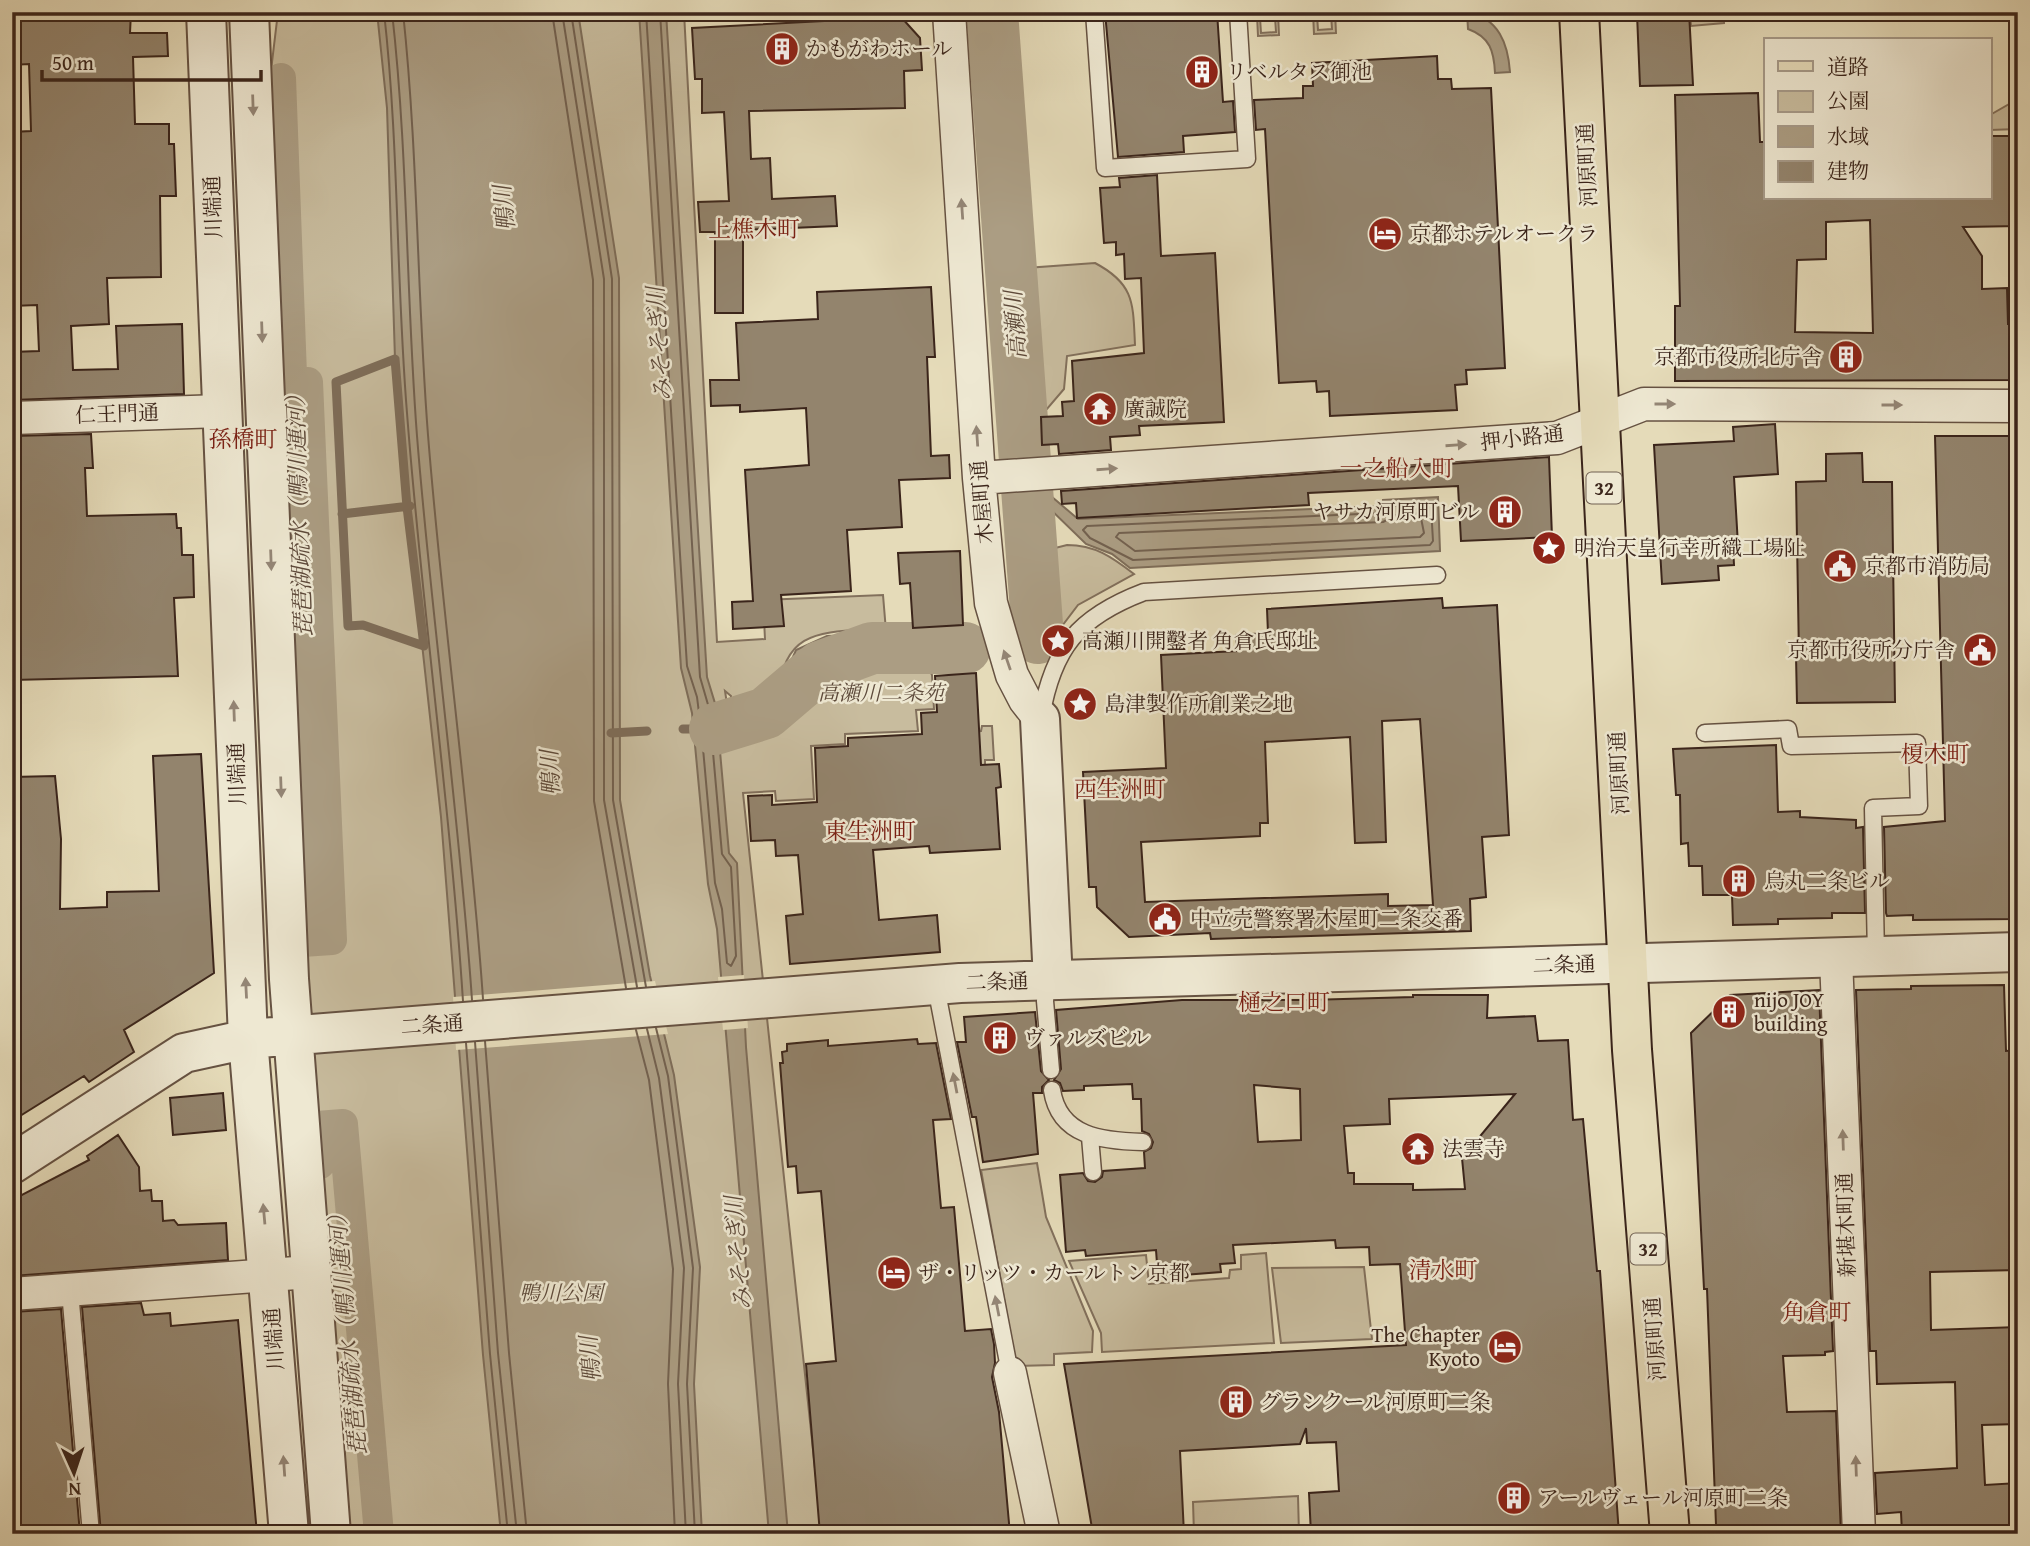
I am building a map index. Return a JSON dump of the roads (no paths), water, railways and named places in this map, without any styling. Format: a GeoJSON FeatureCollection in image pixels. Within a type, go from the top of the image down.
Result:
{"type":"FeatureCollection","features":[{"type":"Feature","properties":{"kind":"main road","name":"河原町通"},"geometry":{"type":"LineString","coordinates":[[1579,12],[1632,1050],[1670,1534]]}},
{"type":"Feature","properties":{"kind":"street","name":"川端通"},"geometry":{"type":"LineString","coordinates":[[206,12],[248,1039],[289,1534]]}},
{"type":"Feature","properties":{"kind":"street","name":"川端通"},"geometry":{"type":"LineString","coordinates":[[249,12],[292,1035],[331,1534]]}},
{"type":"Feature","properties":{"kind":"street","name":"木屋町通"},"geometry":{"type":"LineString","coordinates":[[949,12],[993,477],[991,603],[1012,675],[1025,700],[1040,719]]}},
{"type":"Feature","properties":{"kind":"street","name":"押小路通"},"geometry":{"type":"LineString","coordinates":[[993,477],[1557,438],[1644,404],[2018,406]]}},
{"type":"Feature","properties":{"kind":"street","name":"仁王門通"},"geometry":{"type":"LineString","coordinates":[[12,418],[221,411]]}},
{"type":"Feature","properties":{"kind":"street"},"geometry":{"type":"LineString","coordinates":[[1040,719],[1050,980]]}},
{"type":"Feature","properties":{"kind":"street","name":"二条通"},"geometry":{"type":"LineString","coordinates":[[12,1164],[184,1053],[248,1039],[936,987],[960,983],[2018,952]]}},
{"type":"Feature","properties":{"kind":"street","name":"新堪木町通"},"geometry":{"type":"LineString","coordinates":[[1836,958],[1858,1534]]}},
{"type":"Feature","properties":{"kind":"street"},"geometry":{"type":"LineString","coordinates":[[12,1294],[310,1272]]}},
{"type":"Feature","properties":{"kind":"street"},"geometry":{"type":"LineString","coordinates":[[1010,1373],[1044,1534]]}},
{"type":"Feature","properties":{"kind":"lane"},"geometry":{"type":"LineString","coordinates":[[1094,12],[1105,168],[1247,159],[1238,12]]}},
{"type":"Feature","properties":{"kind":"lane"},"geometry":{"type":"LineString","coordinates":[[1040,719],[1046,687],[1058,654],[1081,626],[1110,605],[1144,592],[1437,575]]}},
{"type":"Feature","properties":{"kind":"lane"},"geometry":{"type":"LineString","coordinates":[[1705,733],[1788,729],[1791,746],[1917,743],[1919,806],[1873,808],[1876,956]]}},
{"type":"Feature","properties":{"kind":"lane"},"geometry":{"type":"LineString","coordinates":[[1050,980],[1045,1002],[1051,1070]]}},
{"type":"Feature","properties":{"kind":"lane"},"geometry":{"type":"LineString","coordinates":[[936,987],[1010,1373]]}},
{"type":"Feature","properties":{"kind":"lane"},"geometry":{"type":"LineString","coordinates":[[1052,1090],[1054,1106],[1063,1119],[1090,1137],[1143,1142]]}},
{"type":"Feature","properties":{"kind":"lane"},"geometry":{"type":"LineString","coordinates":[[1090,1137],[1093,1172]]}},
{"type":"Feature","properties":{"kind":"lane"},"geometry":{"type":"LineString","coordinates":[[69,1291],[91,1534]]}},
{"type":"Feature","properties":{"kind":"water","name":"鴨川"},"geometry":{"type":"Polygon","coordinates":[[[377,12],[578,12],[619,278],[620,800],[650,976],[674,1075],[700,1267],[694,1384],[702,1534],[501,1534],[483,1355],[441,817],[407,507],[395,359],[387,108],[377,12]]]}},
{"type":"Feature","properties":{"kind":"water"},"geometry":{"type":"Polygon","coordinates":[[[639,12],[666,12],[707,677],[718,713],[726,723],[729,736],[719,740],[729,853],[737,863],[746,1047],[788,1534],[769,1534],[717,929],[708,884],[692,713],[681,668],[639,12]]]}},
{"type":"Feature","properties":{"kind":"water"},"geometry":{"type":"Polygon","coordinates":[[[1467,12],[1487,20],[1500,34],[1507,52],[1510,72],[1495,73],[1493,58],[1486,41],[1468,29],[1467,12]]]}},
{"type":"Feature","properties":{"kind":"water"},"geometry":{"type":"Polygon","coordinates":[[[1045,491],[1078,519],[1383,506],[1383,500],[1438,497],[1440,551],[1130,568],[1112,554],[1086,544],[1047,506],[1045,491]]]}},
{"type":"Feature","properties":{"kind":"water"},"geometry":{"type":"Polygon","coordinates":[[[862,635],[872,648],[841,666],[815,690],[796,700],[784,696],[785,675],[796,650],[827,636],[862,635]]]}},
{"type":"Feature","properties":{"kind":"waterway","name":"高瀬川"},"geometry":{"type":"LineString","coordinates":[[992,12],[1038,638]]}},
{"type":"Feature","properties":{"kind":"waterway","name":"琵琶湖疏水（鴨川運河）"},"geometry":{"type":"LineString","coordinates":[[281,78],[293,402]]}},
{"type":"Feature","properties":{"kind":"waterway"},"geometry":{"type":"LineString","coordinates":[[395,359],[407,507],[424,646],[363,625],[348,626],[336,382],[395,359]]}},
{"type":"Feature","properties":{"kind":"waterway"},"geometry":{"type":"LineString","coordinates":[[308,382],[332,940],[302,942],[280,384],[308,382]]}},
{"type":"Feature","properties":{"kind":"waterway"},"geometry":{"type":"LineString","coordinates":[[316,385],[326,628],[320,629],[308,386],[316,385]]}},
{"type":"Feature","properties":{"kind":"waterway"},"geometry":{"type":"LineString","coordinates":[[342,514],[410,506]]}},
{"type":"Feature","properties":{"kind":"waterway"},"geometry":{"type":"LineString","coordinates":[[299,520],[318,517]]}},
{"type":"Feature","properties":{"kind":"waterway","name":"高瀬川"},"geometry":{"type":"LineString","coordinates":[[715,729],[766,713],[820,667],[872,648],[965,648]]}},
{"type":"Feature","properties":{"kind":"waterway"},"geometry":{"type":"LineString","coordinates":[[683,729],[692,729]]}},
{"type":"Feature","properties":{"kind":"waterway"},"geometry":{"type":"LineString","coordinates":[[611,733],[647,731]]}},
{"type":"Feature","properties":{"kind":"waterway"},"geometry":{"type":"LineString","coordinates":[[320,1164],[317,1126],[343,1124],[379,1534]]}},
{"type":"Feature","properties":{"kind":"place","name":"かもがわホール"},"geometry":{"type":"Point","coordinates":[782,49]}},
{"type":"Feature","properties":{"kind":"place","name":"リベルタス御池"},"geometry":{"type":"Point","coordinates":[1202,72]}},
{"type":"Feature","properties":{"kind":"place","name":"京都ホテルオークラ"},"geometry":{"type":"Point","coordinates":[1385,234]}},
{"type":"Feature","properties":{"kind":"place","name":"京都市役所北庁舎"},"geometry":{"type":"Point","coordinates":[1846,357]}},
{"type":"Feature","properties":{"kind":"place","name":"廣誠院"},"geometry":{"type":"Point","coordinates":[1100,409]}},
{"type":"Feature","properties":{"kind":"place","name":"ヤサカ河原町ビル"},"geometry":{"type":"Point","coordinates":[1505,512]}},
{"type":"Feature","properties":{"kind":"place","name":"明治天皇行幸所織工場阯"},"geometry":{"type":"Point","coordinates":[1549,548]}},
{"type":"Feature","properties":{"kind":"place","name":"京都市消防局"},"geometry":{"type":"Point","coordinates":[1840,566]}},
{"type":"Feature","properties":{"kind":"place","name":"高瀬川開鑿者 角倉氏邸址"},"geometry":{"type":"Point","coordinates":[1058,641]}},
{"type":"Feature","properties":{"kind":"place","name":"京都市役所分庁舎"},"geometry":{"type":"Point","coordinates":[1980,650]}},
{"type":"Feature","properties":{"kind":"place","name":"島津製作所創業之地"},"geometry":{"type":"Point","coordinates":[1080,704]}},
{"type":"Feature","properties":{"kind":"place","name":"烏丸二条ビル"},"geometry":{"type":"Point","coordinates":[1739,881]}},
{"type":"Feature","properties":{"kind":"place","name":"中立売警察署木屋町二条交番"},"geometry":{"type":"Point","coordinates":[1165,919]}},
{"type":"Feature","properties":{"kind":"place","name":"nijo JOY building"},"geometry":{"type":"Point","coordinates":[1729,1012]}},
{"type":"Feature","properties":{"kind":"place","name":"ヴァルズビル"},"geometry":{"type":"Point","coordinates":[1000,1038]}},
{"type":"Feature","properties":{"kind":"place","name":"法雲寺"},"geometry":{"type":"Point","coordinates":[1418,1149]}},
{"type":"Feature","properties":{"kind":"place","name":"ザ・リッツ・カールトン京都"},"geometry":{"type":"Point","coordinates":[894,1273]}},
{"type":"Feature","properties":{"kind":"place","name":"The Chapter Kyoto"},"geometry":{"type":"Point","coordinates":[1505,1347]}},
{"type":"Feature","properties":{"kind":"place","name":"グランクール河原町二条"},"geometry":{"type":"Point","coordinates":[1236,1402]}},
{"type":"Feature","properties":{"kind":"place","name":"アールヴェール河原町二条"},"geometry":{"type":"Point","coordinates":[1514,1498]}},
{"type":"Feature","properties":{"kind":"district","name":"上樵木町"},"geometry":{"type":"Point","coordinates":[754,229]}},
{"type":"Feature","properties":{"kind":"district","name":"孫橋町"},"geometry":{"type":"Point","coordinates":[243,439]}},
{"type":"Feature","properties":{"kind":"district","name":"一之船入町"},"geometry":{"type":"Point","coordinates":[1397,468]}},
{"type":"Feature","properties":{"kind":"district","name":"榎木町"},"geometry":{"type":"Point","coordinates":[1935,754]}},
{"type":"Feature","properties":{"kind":"district","name":"西生洲町"},"geometry":{"type":"Point","coordinates":[1120,789]}},
{"type":"Feature","properties":{"kind":"district","name":"東生洲町"},"geometry":{"type":"Point","coordinates":[870,831]}},
{"type":"Feature","properties":{"kind":"district","name":"樋之口町"},"geometry":{"type":"Point","coordinates":[1284,1002]}},
{"type":"Feature","properties":{"kind":"district","name":"清水町"},"geometry":{"type":"Point","coordinates":[1443,1270]}},
{"type":"Feature","properties":{"kind":"district","name":"角倉町"},"geometry":{"type":"Point","coordinates":[1817,1312]}},
{"type":"Feature","properties":{"kind":"water label","name":"みそそぎ川"},"geometry":{"type":"Point","coordinates":[659,344]}},
{"type":"Feature","properties":{"kind":"water label","name":"みそそぎ川"},"geometry":{"type":"Point","coordinates":[738,1253]}},
{"type":"Feature","properties":{"kind":"park label","name":"高瀬川二条苑"},"geometry":{"type":"Point","coordinates":[881,693]}},
{"type":"Feature","properties":{"kind":"park label","name":"鴨川公園"},"geometry":{"type":"Point","coordinates":[561,1293]}}]}
